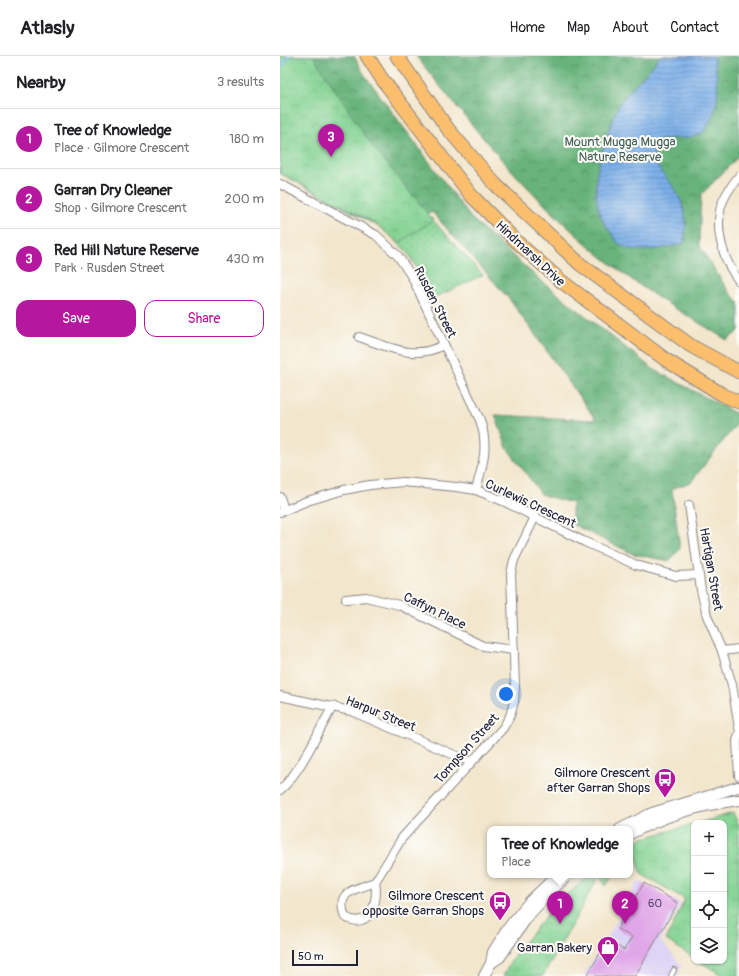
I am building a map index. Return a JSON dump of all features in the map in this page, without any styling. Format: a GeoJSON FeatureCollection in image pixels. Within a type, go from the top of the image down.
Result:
{"type":"FeatureCollection","features":[{"type":"Feature","properties":{"kind":"main road","name":"Hindmarsh Drive"},"geometry":{"type":"LineString","coordinates":[[367,56],[382,79],[471,195],[517,242],[561,281],[666,360],[723,395],[739,402]]}},
{"type":"Feature","properties":{"kind":"main road","name":"Hindmarsh Drive"},"geometry":{"type":"LineString","coordinates":[[397,56],[448,129],[495,184],[580,264],[691,346],[739,372]]}},
{"type":"Feature","properties":{"kind":"street"},"geometry":{"type":"LineString","coordinates":[[739,176],[729,188],[720,210],[719,234],[726,257],[739,281]]}},
{"type":"Feature","properties":{"kind":"street","name":"Rusden Street"},"geometry":{"type":"LineString","coordinates":[[280,184],[361,226],[385,243],[398,256],[412,277],[480,420],[485,435],[486,448],[476,490]]}},
{"type":"Feature","properties":{"kind":"street"},"geometry":{"type":"LineString","coordinates":[[359,337],[413,353],[432,351],[444,345]]}},
{"type":"Feature","properties":{"kind":"street","name":"Curlewis Crescent"},"geometry":{"type":"LineString","coordinates":[[282,511],[344,490],[370,485],[403,482],[424,483],[476,490],[503,501],[636,565],[676,576],[698,575]]}},
{"type":"Feature","properties":{"kind":"street"},"geometry":{"type":"LineString","coordinates":[[280,497],[282,511]]}},
{"type":"Feature","properties":{"kind":"street","name":"Hartigan Street"},"geometry":{"type":"LineString","coordinates":[[689,506],[698,575],[707,616],[722,651],[732,685],[739,728]]}},
{"type":"Feature","properties":{"kind":"street","name":"Tompson Street"},"geometry":{"type":"LineString","coordinates":[[375,882],[402,838],[494,738],[510,716],[514,702],[515,686],[511,574],[514,560],[535,517]]}},
{"type":"Feature","properties":{"kind":"street","name":"Caffyn Place"},"geometry":{"type":"LineString","coordinates":[[346,600],[366,597],[399,605],[482,646],[514,650]]}},
{"type":"Feature","properties":{"kind":"street"},"geometry":{"type":"LineString","coordinates":[[722,651],[739,648]]}},
{"type":"Feature","properties":{"kind":"street","name":"Harpur Street"},"geometry":{"type":"LineString","coordinates":[[280,696],[351,711],[471,762]]}},
{"type":"Feature","properties":{"kind":"street"},"geometry":{"type":"LineString","coordinates":[[280,790],[285,786],[301,761],[333,706]]}},
{"type":"Feature","properties":{"kind":"street"},"geometry":{"type":"LineString","coordinates":[[739,734],[737,741],[739,776]]}},
{"type":"Feature","properties":{"kind":"street"},"geometry":{"type":"LineString","coordinates":[[626,826],[652,813],[721,798],[739,792]]}},
{"type":"Feature","properties":{"kind":"street"},"geometry":{"type":"LineString","coordinates":[[633,832],[693,803]]}},
{"type":"Feature","properties":{"kind":"street"},"geometry":{"type":"LineString","coordinates":[[484,976],[491,963],[493,952],[508,928],[530,901],[554,878]]}},
{"type":"Feature","properties":{"kind":"street"},"geometry":{"type":"LineString","coordinates":[[491,963],[500,957],[533,911],[565,878]]}},
{"type":"Feature","properties":{"kind":"street"},"geometry":{"type":"LineString","coordinates":[[375,882],[377,892],[376,904],[370,913],[361,921],[352,922],[345,917],[342,909],[342,900],[351,890],[375,882]]}},
{"type":"Feature","properties":{"kind":"lane"},"geometry":{"type":"LineString","coordinates":[[671,976],[674,970]]}},
{"type":"Feature","properties":{"kind":"shaded area"},"geometry":{"type":"Polygon","coordinates":[[[639,880],[681,904],[660,940],[682,966],[677,976],[583,976],[607,938],[639,880]]]}},
{"type":"Feature","properties":{"kind":"green space"},"geometry":{"type":"Polygon","coordinates":[[[280,56],[354,56],[364,74],[471,218],[540,280],[653,369],[739,415],[739,421],[691,482],[672,489],[680,549],[669,561],[633,554],[572,524],[572,503],[542,495],[507,448],[495,415],[596,420],[510,300],[432,212],[392,234],[280,173],[280,56]]]}},
{"type":"Feature","properties":{"kind":"green space"},"geometry":{"type":"Polygon","coordinates":[[[280,56],[313,56],[369,142],[433,220],[399,243],[373,222],[280,173],[280,56]]]}},
{"type":"Feature","properties":{"kind":"green space","name":"Mount Mugga Mugga Nature Reserve"},"geometry":{"type":"Polygon","coordinates":[[[416,56],[739,56],[739,156],[701,195],[699,245],[729,292],[739,302],[739,331],[727,340],[646,290],[604,258],[545,205],[518,177],[491,147],[416,56]]]}},
{"type":"Feature","properties":{"kind":"green space"},"geometry":{"type":"Polygon","coordinates":[[[430,217],[483,275],[434,298],[408,253],[393,238],[430,217]]]}},
{"type":"Feature","properties":{"kind":"green space"},"geometry":{"type":"Polygon","coordinates":[[[733,813],[739,825],[739,976],[723,976],[704,964],[727,964],[727,820],[708,820],[733,813]]]}},
{"type":"Feature","properties":{"kind":"green space"},"geometry":{"type":"Polygon","coordinates":[[[691,825],[691,956],[666,940],[685,899],[641,874],[633,841],[691,825]]]}},
{"type":"Feature","properties":{"kind":"green space"},"geometry":{"type":"Polygon","coordinates":[[[586,878],[598,878],[543,976],[503,976],[517,951],[556,904],[586,878]]]}},
{"type":"Feature","properties":{"kind":"green space"},"geometry":{"type":"Polygon","coordinates":[[[600,878],[611,878],[606,886],[600,878]]]}},
{"type":"Feature","properties":{"kind":"water"},"geometry":{"type":"Polygon","coordinates":[[[660,56],[713,56],[718,88],[716,104],[711,120],[707,128],[702,133],[691,137],[660,140],[655,148],[654,155],[658,168],[673,186],[682,205],[686,225],[683,244],[652,250],[635,250],[618,243],[603,221],[596,197],[597,171],[613,117],[619,106],[625,96],[660,56]]]}},
{"type":"Feature","properties":{"kind":"building"},"geometry":{"type":"Polygon","coordinates":[[[644,883],[678,903],[635,976],[587,976],[607,941],[624,950],[632,937],[617,929],[644,883]]]}},
{"type":"Feature","properties":{"kind":"waterway"},"geometry":{"type":"LineString","coordinates":[[280,69],[289,56]]}},
{"type":"Feature","properties":{"kind":"place","name":"Red Hill Nature Reserve"},"geometry":{"type":"Point","coordinates":[331,157]}},
{"type":"Feature","properties":{"kind":"place","name":"Gilmore Crescent after Garran Shops"},"geometry":{"type":"Point","coordinates":[665,798]}},
{"type":"Feature","properties":{"kind":"place","name":"Gilmore Crescent opposite Garran Shops"},"geometry":{"type":"Point","coordinates":[500,922]}},
{"type":"Feature","properties":{"kind":"place","name":"Tree of Knowledge"},"geometry":{"type":"Point","coordinates":[560,924]}},
{"type":"Feature","properties":{"kind":"place","name":"Garran Dry Cleaner"},"geometry":{"type":"Point","coordinates":[625,924]}},
{"type":"Feature","properties":{"kind":"place","name":"Garran Bakery"},"geometry":{"type":"Point","coordinates":[608,966]}}]}
